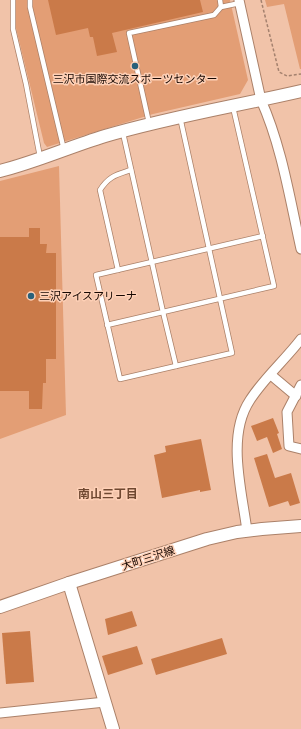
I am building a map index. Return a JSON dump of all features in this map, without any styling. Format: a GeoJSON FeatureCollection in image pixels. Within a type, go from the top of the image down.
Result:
{"type":"FeatureCollection","features":[{"type":"Feature","properties":{"kind":"street"},"geometry":{"type":"LineString","coordinates":[[240,1],[262,100],[278,147],[301,249]]}},
{"type":"Feature","properties":{"kind":"street"},"geometry":{"type":"LineString","coordinates":[[0,171],[150,124],[301,91]]}},
{"type":"Feature","properties":{"kind":"street"},"geometry":{"type":"LineString","coordinates":[[247,531],[238,463],[238,432],[240,420],[250,400],[301,339]]}},
{"type":"Feature","properties":{"kind":"street"},"geometry":{"type":"LineString","coordinates":[[271,374],[296,396]]}},
{"type":"Feature","properties":{"kind":"street"},"geometry":{"type":"LineString","coordinates":[[301,385],[287,412],[289,446],[301,449]]}},
{"type":"Feature","properties":{"kind":"street","name":"大町三沢線"},"geometry":{"type":"LineString","coordinates":[[0,607],[69,583],[207,539],[247,531],[301,526]]}},
{"type":"Feature","properties":{"kind":"street"},"geometry":{"type":"LineString","coordinates":[[69,583],[113,729]]}},
{"type":"Feature","properties":{"kind":"street"},"geometry":{"type":"LineString","coordinates":[[0,713],[105,702]]}},
{"type":"Feature","properties":{"kind":"lane"},"geometry":{"type":"LineString","coordinates":[[13,0],[13,29],[41,158]]}},
{"type":"Feature","properties":{"kind":"lane"},"geometry":{"type":"LineString","coordinates":[[30,0],[30,7],[64,150]]}},
{"type":"Feature","properties":{"kind":"lane"},"geometry":{"type":"LineString","coordinates":[[220,0],[221,7]]}},
{"type":"Feature","properties":{"kind":"lane"},"geometry":{"type":"LineString","coordinates":[[150,124],[129,34],[214,15],[221,7],[240,1]]}},
{"type":"Feature","properties":{"kind":"lane"},"geometry":{"type":"LineString","coordinates":[[107,324],[274,286],[233,106]]}},
{"type":"Feature","properties":{"kind":"lane"},"geometry":{"type":"LineString","coordinates":[[180,117],[208,249],[232,353],[120,379],[96,275],[208,249],[263,236]]}},
{"type":"Feature","properties":{"kind":"lane"},"geometry":{"type":"LineString","coordinates":[[123,132],[176,366]]}},
{"type":"Feature","properties":{"kind":"lane"},"geometry":{"type":"LineString","coordinates":[[118,270],[100,190],[112,176],[131,170]]}},
{"type":"Feature","properties":{"kind":"path"},"geometry":{"type":"LineString","coordinates":[[261,0],[279,72],[287,76],[301,74]]}},
{"type":"Feature","properties":{"kind":"shaded area","name":"三沢市国際交流スポーツセンター"},"geometry":{"type":"Polygon","coordinates":[[[15,0],[230,0],[248,80],[240,94],[153,114],[47,147],[44,143],[16,28],[15,0]]]}},
{"type":"Feature","properties":{"kind":"shaded area"},"geometry":{"type":"Polygon","coordinates":[[[265,0],[301,0],[301,69],[284,4],[267,7],[265,0]]]}},
{"type":"Feature","properties":{"kind":"shaded area","name":"三沢アイスアリーナ"},"geometry":{"type":"Polygon","coordinates":[[[59,166],[66,415],[0,439],[0,181],[59,166]]]}},
{"type":"Feature","properties":{"kind":"building"},"geometry":{"type":"Polygon","coordinates":[[[48,0],[200,0],[203,12],[112,33],[117,52],[97,56],[93,37],[90,37],[88,28],[56,35],[48,0]]]}},
{"type":"Feature","properties":{"kind":"building"},"geometry":{"type":"Polygon","coordinates":[[[29,228],[40,228],[40,244],[47,244],[46,253],[56,253],[56,359],[46,359],[46,383],[43,383],[42,409],[29,409],[29,391],[0,391],[0,237],[29,237],[29,228]]]}},
{"type":"Feature","properties":{"kind":"building"},"geometry":{"type":"Polygon","coordinates":[[[273,418],[279,433],[277,434],[282,449],[273,453],[267,437],[257,441],[251,426],[273,418]]]}},
{"type":"Feature","properties":{"kind":"building"},"geometry":{"type":"Polygon","coordinates":[[[201,439],[211,490],[200,492],[200,490],[162,498],[154,455],[166,452],[165,446],[201,439]]]}},
{"type":"Feature","properties":{"kind":"building"},"geometry":{"type":"Polygon","coordinates":[[[267,454],[275,478],[291,473],[300,503],[290,506],[288,501],[269,507],[254,458],[267,454]]]}},
{"type":"Feature","properties":{"kind":"building"},"geometry":{"type":"Polygon","coordinates":[[[132,611],[137,626],[108,635],[105,619],[132,611]]]}},
{"type":"Feature","properties":{"kind":"building"},"geometry":{"type":"Polygon","coordinates":[[[30,631],[34,682],[6,684],[2,633],[30,631]]]}},
{"type":"Feature","properties":{"kind":"building"},"geometry":{"type":"Polygon","coordinates":[[[222,638],[227,654],[156,675],[151,659],[222,638]]]}},
{"type":"Feature","properties":{"kind":"building"},"geometry":{"type":"Polygon","coordinates":[[[137,646],[143,664],[108,675],[102,656],[137,646]]]}},
{"type":"Feature","properties":{"kind":"place","name":"三沢市国際交流スポーツセンター"},"geometry":{"type":"Point","coordinates":[135,66]}},
{"type":"Feature","properties":{"kind":"place","name":"三沢アイスアリーナ"},"geometry":{"type":"Point","coordinates":[31,296]}},
{"type":"Feature","properties":{"kind":"district","name":"南山三丁目"},"geometry":{"type":"Point","coordinates":[108,494]}}]}
